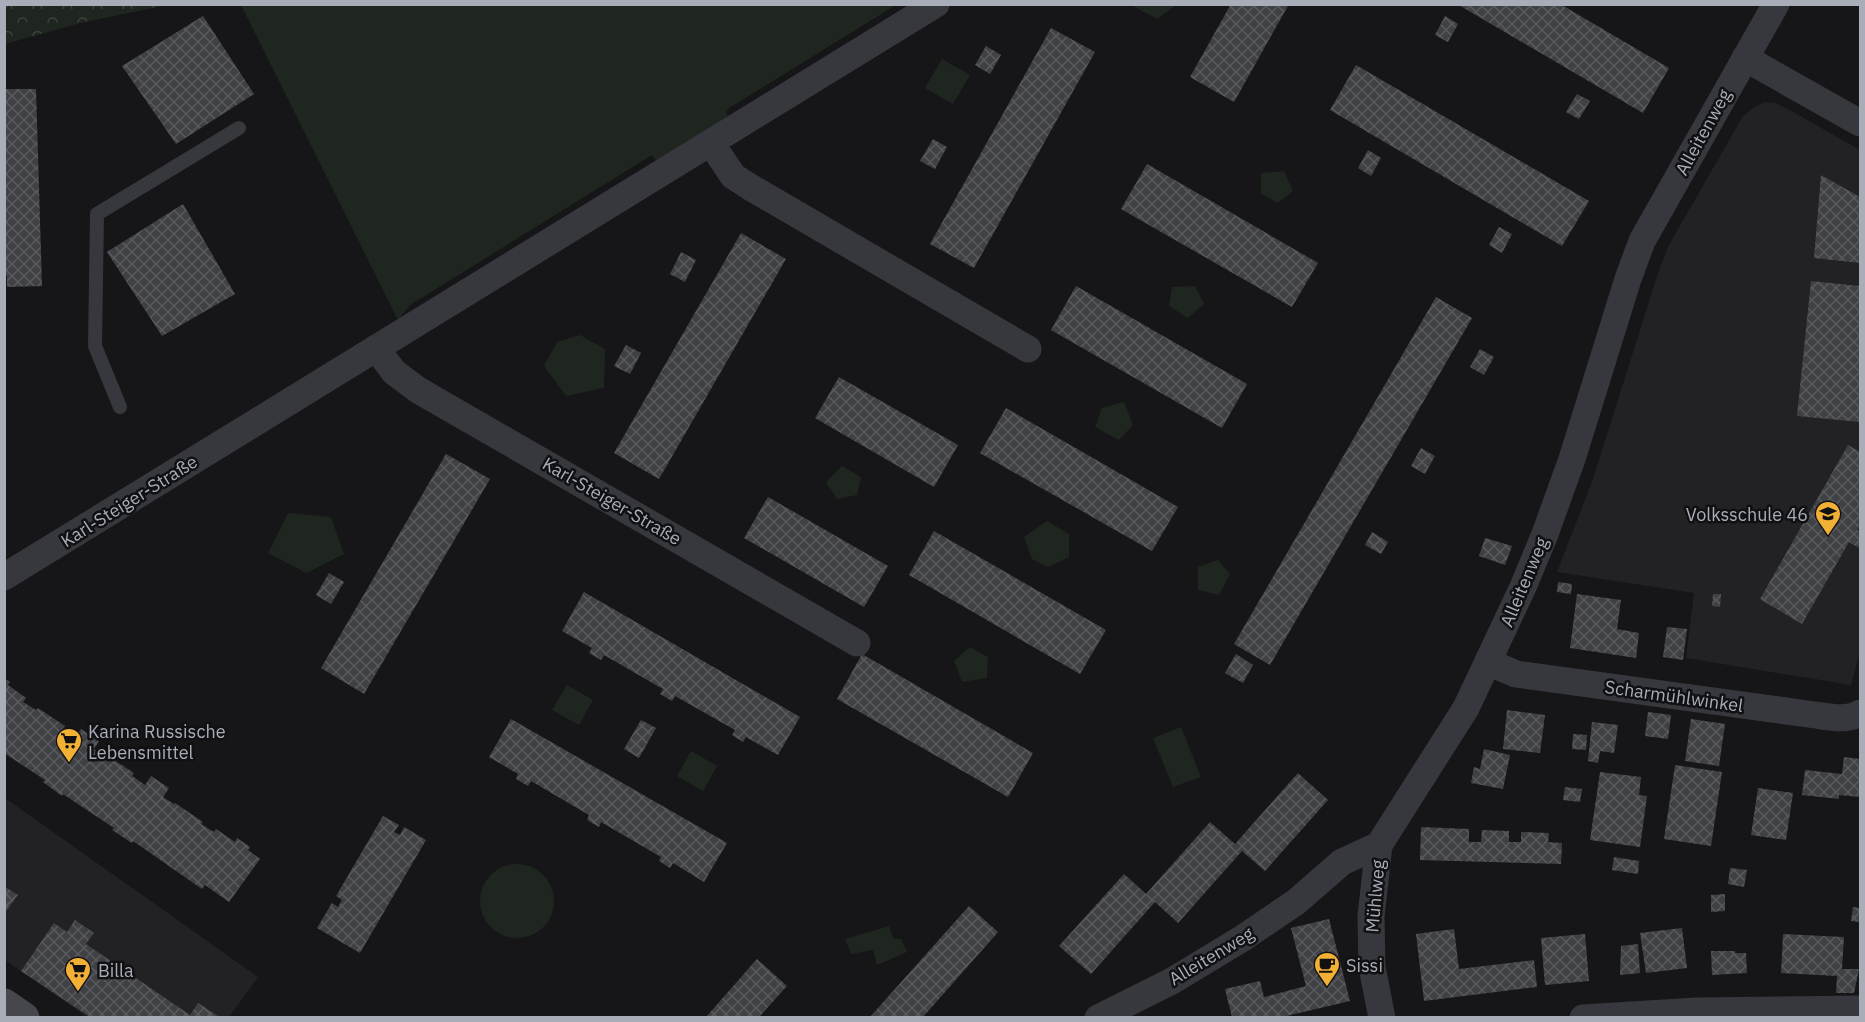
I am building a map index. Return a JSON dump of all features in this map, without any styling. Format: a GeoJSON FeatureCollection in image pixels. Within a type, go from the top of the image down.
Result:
{"type":"FeatureCollection","features":[{"type":"Feature","properties":{"kind":"main road"},"geometry":{"type":"LineString","coordinates":[[4,1005],[23,1017]]}},
{"type":"Feature","properties":{"kind":"street","name":"Karl-Steiger-Straße"},"geometry":{"type":"LineString","coordinates":[[4,577],[936,4]]}},
{"type":"Feature","properties":{"kind":"street","name":"Alleitenweg"},"geometry":{"type":"LineString","coordinates":[[1098,1017],[1172,981],[1243,938],[1296,902],[1342,862],[1379,845],[1460,719],[1488,662],[1523,587],[1549,523],[1642,241],[1776,4]]}},
{"type":"Feature","properties":{"kind":"street"},"geometry":{"type":"LineString","coordinates":[[1745,58],[1860,123]]}},
{"type":"Feature","properties":{"kind":"street"},"geometry":{"type":"LineString","coordinates":[[711,143],[733,176],[750,188],[1028,349]]}},
{"type":"Feature","properties":{"kind":"street","name":"Karl-Steiger-Straße"},"geometry":{"type":"LineString","coordinates":[[376,348],[394,372],[418,390],[857,643]]}},
{"type":"Feature","properties":{"kind":"street","name":"Scharmühlwinkel"},"geometry":{"type":"LineString","coordinates":[[1488,662],[1516,674],[1815,716],[1837,718],[1857,716],[1860,713]]}},
{"type":"Feature","properties":{"kind":"street","name":"Mühlweg"},"geometry":{"type":"LineString","coordinates":[[1379,845],[1371,916],[1372,967],[1382,1017]]}},
{"type":"Feature","properties":{"kind":"street"},"geometry":{"type":"LineString","coordinates":[[1583,1017],[1697,1011],[1823,1013],[1860,1009]]}},
{"type":"Feature","properties":{"kind":"lane"},"geometry":{"type":"LineString","coordinates":[[120,407],[95,346],[97,214],[239,128]]}},
{"type":"Feature","properties":{"kind":"shaded area"},"geometry":{"type":"Polygon","coordinates":[[[1765,102],[1775,103],[1788,109],[1860,150],[1860,651],[1851,685],[1686,658],[1694,593],[1557,572],[1592,482],[1669,245],[1743,116],[1765,102]]]}},
{"type":"Feature","properties":{"kind":"shaded area"},"geometry":{"type":"Polygon","coordinates":[[[5,798],[258,977],[229,1017],[87,1017],[5,960],[5,798]]]}},
{"type":"Feature","properties":{"kind":"green space"},"geometry":{"type":"Polygon","coordinates":[[[4,5],[167,5],[80,23],[5,44],[4,5]]]}},
{"type":"Feature","properties":{"kind":"green space"},"geometry":{"type":"Polygon","coordinates":[[[241,5],[896,5],[726,110],[728,117],[656,161],[652,155],[410,305],[398,320],[241,5]]]}},
{"type":"Feature","properties":{"kind":"green space"},"geometry":{"type":"Polygon","coordinates":[[[1131,5],[1176,5],[1157,19],[1131,5]]]}},
{"type":"Feature","properties":{"kind":"green space"},"geometry":{"type":"Polygon","coordinates":[[[942,59],[970,75],[953,104],[925,88],[942,59]]]}},
{"type":"Feature","properties":{"kind":"green space"},"geometry":{"type":"Polygon","coordinates":[[[1284,171],[1293,191],[1278,203],[1261,194],[1261,173],[1284,171]]]}},
{"type":"Feature","properties":{"kind":"green space"},"geometry":{"type":"Polygon","coordinates":[[[1195,286],[1204,304],[1188,318],[1169,306],[1172,287],[1195,286]]]}},
{"type":"Feature","properties":{"kind":"green space"},"geometry":{"type":"Polygon","coordinates":[[[580,335],[605,349],[604,388],[566,396],[544,366],[557,342],[580,335]]]}},
{"type":"Feature","properties":{"kind":"green space"},"geometry":{"type":"Polygon","coordinates":[[[1124,402],[1133,425],[1119,440],[1095,427],[1102,408],[1124,402]]]}},
{"type":"Feature","properties":{"kind":"green space"},"geometry":{"type":"Polygon","coordinates":[[[842,466],[861,477],[857,495],[837,499],[826,482],[842,466]]]}},
{"type":"Feature","properties":{"kind":"green space"},"geometry":{"type":"Polygon","coordinates":[[[288,513],[331,517],[344,554],[306,573],[268,553],[288,513]]]}},
{"type":"Feature","properties":{"kind":"green space"},"geometry":{"type":"Polygon","coordinates":[[[1047,521],[1069,534],[1069,557],[1048,567],[1032,559],[1024,537],[1047,521]]]}},
{"type":"Feature","properties":{"kind":"green space"},"geometry":{"type":"Polygon","coordinates":[[[1218,560],[1230,574],[1219,595],[1198,590],[1198,567],[1218,560]]]}},
{"type":"Feature","properties":{"kind":"green space"},"geometry":{"type":"Polygon","coordinates":[[[970,647],[988,657],[987,678],[962,682],[954,661],[970,647]]]}},
{"type":"Feature","properties":{"kind":"green space"},"geometry":{"type":"Polygon","coordinates":[[[567,685],[593,700],[579,725],[552,710],[567,685]]]}},
{"type":"Feature","properties":{"kind":"green space"},"geometry":{"type":"Polygon","coordinates":[[[1181,727],[1201,777],[1173,787],[1153,738],[1181,727]]]}},
{"type":"Feature","properties":{"kind":"green space"},"geometry":{"type":"Polygon","coordinates":[[[691,751],[717,766],[703,791],[677,776],[691,751]]]}},
{"type":"Feature","properties":{"kind":"green space"},"geometry":{"type":"Polygon","coordinates":[[[517,864],[531,867],[543,875],[551,887],[554,901],[551,915],[543,927],[531,935],[517,938],[503,935],[491,927],[483,915],[480,901],[483,887],[491,875],[503,867],[517,864]]]}},
{"type":"Feature","properties":{"kind":"green space"},"geometry":{"type":"Polygon","coordinates":[[[889,926],[894,939],[901,939],[907,952],[877,965],[873,950],[851,954],[845,939],[889,926]]]}},
{"type":"Feature","properties":{"kind":"building"},"geometry":{"type":"Polygon","coordinates":[[[1231,4],[1289,4],[1234,102],[1190,77],[1231,4]]]}},
{"type":"Feature","properties":{"kind":"building"},"geometry":{"type":"Polygon","coordinates":[[[1457,4],[1560,4],[1669,68],[1643,113],[1457,4]]]}},
{"type":"Feature","properties":{"kind":"building"},"geometry":{"type":"Polygon","coordinates":[[[203,16],[254,94],[176,144],[122,66],[203,16]]]}},
{"type":"Feature","properties":{"kind":"building"},"geometry":{"type":"Polygon","coordinates":[[[1445,16],[1458,24],[1448,42],[1435,35],[1445,16]]]}},
{"type":"Feature","properties":{"kind":"building"},"geometry":{"type":"Polygon","coordinates":[[[1051,28],[1095,52],[974,268],[930,244],[1051,28]]]}},
{"type":"Feature","properties":{"kind":"building"},"geometry":{"type":"Polygon","coordinates":[[[986,46],[1001,55],[990,74],[975,65],[986,46]]]}},
{"type":"Feature","properties":{"kind":"building"},"geometry":{"type":"Polygon","coordinates":[[[1356,65],[1589,201],[1562,246],[1330,110],[1356,65]]]}},
{"type":"Feature","properties":{"kind":"building"},"geometry":{"type":"Polygon","coordinates":[[[4,89],[36,89],[42,286],[7,287],[7,276],[4,276],[4,89]]]}},
{"type":"Feature","properties":{"kind":"building"},"geometry":{"type":"Polygon","coordinates":[[[1577,94],[1590,101],[1579,119],[1566,112],[1577,94]]]}},
{"type":"Feature","properties":{"kind":"building"},"geometry":{"type":"Polygon","coordinates":[[[933,139],[947,147],[935,169],[920,161],[933,139]]]}},
{"type":"Feature","properties":{"kind":"building"},"geometry":{"type":"Polygon","coordinates":[[[1368,150],[1381,158],[1371,176],[1358,168],[1368,150]]]}},
{"type":"Feature","properties":{"kind":"building"},"geometry":{"type":"Polygon","coordinates":[[[1147,164],[1318,263],[1292,307],[1121,209],[1147,164]]]}},
{"type":"Feature","properties":{"kind":"building"},"geometry":{"type":"Polygon","coordinates":[[[1821,175],[1860,197],[1860,263],[1814,258],[1821,175]]]}},
{"type":"Feature","properties":{"kind":"building"},"geometry":{"type":"Polygon","coordinates":[[[183,204],[235,294],[162,336],[107,252],[183,204]]]}},
{"type":"Feature","properties":{"kind":"building"},"geometry":{"type":"Polygon","coordinates":[[[1499,227],[1512,234],[1502,253],[1489,245],[1499,227]]]}},
{"type":"Feature","properties":{"kind":"building"},"geometry":{"type":"Polygon","coordinates":[[[741,233],[786,259],[659,479],[614,453],[741,233]]]}},
{"type":"Feature","properties":{"kind":"building"},"geometry":{"type":"Polygon","coordinates":[[[681,252],[696,260],[685,282],[670,274],[681,252]]]}},
{"type":"Feature","properties":{"kind":"building"},"geometry":{"type":"Polygon","coordinates":[[[1811,281],[1860,286],[1860,422],[1797,416],[1811,281]]]}},
{"type":"Feature","properties":{"kind":"building"},"geometry":{"type":"Polygon","coordinates":[[[1076,286],[1247,384],[1222,428],[1051,330],[1076,286]]]}},
{"type":"Feature","properties":{"kind":"building"},"geometry":{"type":"Polygon","coordinates":[[[1436,297],[1472,318],[1270,665],[1234,644],[1436,297]]]}},
{"type":"Feature","properties":{"kind":"building"},"geometry":{"type":"Polygon","coordinates":[[[626,345],[641,353],[630,374],[614,366],[626,345]]]}},
{"type":"Feature","properties":{"kind":"building"},"geometry":{"type":"Polygon","coordinates":[[[1480,349],[1494,357],[1484,375],[1470,367],[1480,349]]]}},
{"type":"Feature","properties":{"kind":"building"},"geometry":{"type":"Polygon","coordinates":[[[839,377],[958,445],[934,487],[815,418],[839,377]]]}},
{"type":"Feature","properties":{"kind":"building"},"geometry":{"type":"Polygon","coordinates":[[[1006,408],[1178,507],[1152,551],[980,453],[1006,408]]]}},
{"type":"Feature","properties":{"kind":"building","name":"Volksschule 46"},"geometry":{"type":"Polygon","coordinates":[[[1848,445],[1860,452],[1860,524],[1857,530],[1860,531],[1860,545],[1859,548],[1849,542],[1802,624],[1760,599],[1848,445]]]}},
{"type":"Feature","properties":{"kind":"building"},"geometry":{"type":"Polygon","coordinates":[[[1421,448],[1435,456],[1425,474],[1411,466],[1421,448]]]}},
{"type":"Feature","properties":{"kind":"building"},"geometry":{"type":"Polygon","coordinates":[[[446,454],[490,479],[364,694],[321,668],[446,454]]]}},
{"type":"Feature","properties":{"kind":"building"},"geometry":{"type":"Polygon","coordinates":[[[768,497],[888,566],[864,607],[744,538],[768,497]]]}},
{"type":"Feature","properties":{"kind":"building"},"geometry":{"type":"Polygon","coordinates":[[[934,531],[1106,630],[1080,674],[909,575],[934,531]]]}},
{"type":"Feature","properties":{"kind":"building"},"geometry":{"type":"Polygon","coordinates":[[[1372,532],[1388,542],[1381,554],[1365,545],[1372,532]]]}},
{"type":"Feature","properties":{"kind":"building"},"geometry":{"type":"Polygon","coordinates":[[[1485,538],[1512,546],[1505,565],[1479,556],[1485,538]]]}},
{"type":"Feature","properties":{"kind":"building"},"geometry":{"type":"Polygon","coordinates":[[[329,573],[344,582],[331,604],[316,595],[329,573]]]}},
{"type":"Feature","properties":{"kind":"building"},"geometry":{"type":"Polygon","coordinates":[[[1558,582],[1572,584],[1571,594],[1557,592],[1558,582]]]}},
{"type":"Feature","properties":{"kind":"building"},"geometry":{"type":"Polygon","coordinates":[[[584,592],[800,717],[778,755],[746,737],[743,742],[732,735],[735,730],[675,696],[672,701],[660,694],[663,689],[604,655],[601,660],[589,653],[592,648],[562,631],[584,592]]]}},
{"type":"Feature","properties":{"kind":"building"},"geometry":{"type":"Polygon","coordinates":[[[1577,594],[1621,600],[1617,629],[1639,633],[1636,658],[1570,648],[1577,594]]]}},
{"type":"Feature","properties":{"kind":"building"},"geometry":{"type":"Polygon","coordinates":[[[1713,594],[1721,594],[1720,607],[1712,606],[1713,594]]]}},
{"type":"Feature","properties":{"kind":"building"},"geometry":{"type":"Polygon","coordinates":[[[1667,627],[1687,629],[1683,660],[1663,657],[1667,627]]]}},
{"type":"Feature","properties":{"kind":"building"},"geometry":{"type":"Polygon","coordinates":[[[862,654],[1033,753],[1008,797],[837,699],[862,654]]]}},
{"type":"Feature","properties":{"kind":"building"},"geometry":{"type":"Polygon","coordinates":[[[1236,654],[1253,665],[1243,683],[1225,673],[1236,654]]]}},
{"type":"Feature","properties":{"kind":"building"},"geometry":{"type":"Polygon","coordinates":[[[4,678],[10,682],[8,685],[26,698],[23,702],[36,710],[38,708],[65,726],[63,729],[75,737],[81,729],[99,741],[94,749],[134,773],[132,776],[145,785],[151,776],[169,788],[163,797],[203,822],[201,824],[214,832],[216,829],[235,842],[237,838],[250,847],[248,850],[260,859],[229,902],[205,885],[202,889],[133,841],[132,843],[112,830],[114,828],[63,794],[62,796],[43,782],[45,780],[4,753],[4,678]]]}},
{"type":"Feature","properties":{"kind":"building"},"geometry":{"type":"Polygon","coordinates":[[[1507,710],[1545,715],[1540,753],[1503,749],[1507,710]]]}},
{"type":"Feature","properties":{"kind":"building"},"geometry":{"type":"Polygon","coordinates":[[[1648,712],[1671,715],[1668,739],[1645,736],[1648,712]]]}},
{"type":"Feature","properties":{"kind":"building"},"geometry":{"type":"Polygon","coordinates":[[[511,719],[727,843],[704,882],[673,863],[670,868],[659,861],[661,857],[601,822],[599,827],[587,820],[589,815],[531,781],[528,786],[516,779],[518,774],[489,757],[511,719]]]}},
{"type":"Feature","properties":{"kind":"building"},"geometry":{"type":"Polygon","coordinates":[[[1691,719],[1725,724],[1719,766],[1685,761],[1691,719]]]}},
{"type":"Feature","properties":{"kind":"building"},"geometry":{"type":"Polygon","coordinates":[[[641,720],[656,728],[639,758],[624,749],[641,720]]]}},
{"type":"Feature","properties":{"kind":"building"},"geometry":{"type":"Polygon","coordinates":[[[1592,722],[1618,725],[1614,753],[1600,751],[1598,763],[1588,761],[1592,722]]]}},
{"type":"Feature","properties":{"kind":"building"},"geometry":{"type":"Polygon","coordinates":[[[1573,734],[1587,735],[1586,750],[1572,749],[1573,734]]]}},
{"type":"Feature","properties":{"kind":"building"},"geometry":{"type":"Polygon","coordinates":[[[1484,749],[1510,755],[1503,789],[1471,783],[1474,767],[1480,769],[1484,749]]]}},
{"type":"Feature","properties":{"kind":"building"},"geometry":{"type":"Polygon","coordinates":[[[1844,757],[1860,759],[1860,797],[1839,795],[1839,799],[1802,795],[1805,770],[1842,774],[1844,757]]]}},
{"type":"Feature","properties":{"kind":"building"},"geometry":{"type":"Polygon","coordinates":[[[1675,765],[1722,772],[1711,846],[1664,839],[1675,765]]]}},
{"type":"Feature","properties":{"kind":"building"},"geometry":{"type":"Polygon","coordinates":[[[1600,772],[1641,777],[1639,795],[1647,796],[1640,847],[1590,840],[1600,772]]]}},
{"type":"Feature","properties":{"kind":"building"},"geometry":{"type":"Polygon","coordinates":[[[1298,773],[1328,800],[1265,871],[1242,851],[1178,923],[1155,902],[1091,974],[1059,946],[1124,874],[1146,894],[1210,822],[1235,844],[1298,773]]]}},
{"type":"Feature","properties":{"kind":"building"},"geometry":{"type":"Polygon","coordinates":[[[1565,787],[1582,789],[1580,802],[1563,800],[1565,787]]]}},
{"type":"Feature","properties":{"kind":"building"},"geometry":{"type":"Polygon","coordinates":[[[1758,788],[1793,793],[1786,840],[1751,835],[1758,788]]]}},
{"type":"Feature","properties":{"kind":"building"},"geometry":{"type":"Polygon","coordinates":[[[383,816],[399,825],[394,832],[400,835],[404,827],[426,840],[360,953],[317,928],[332,903],[338,907],[342,900],[336,896],[383,816]]]}},
{"type":"Feature","properties":{"kind":"building"},"geometry":{"type":"Polygon","coordinates":[[[1421,827],[1469,829],[1469,842],[1481,842],[1482,830],[1509,831],[1509,842],[1521,842],[1521,832],[1549,833],[1548,842],[1562,843],[1561,864],[1420,860],[1421,827]]]}},
{"type":"Feature","properties":{"kind":"building"},"geometry":{"type":"Polygon","coordinates":[[[1614,857],[1639,861],[1638,874],[1612,870],[1614,857]]]}},
{"type":"Feature","properties":{"kind":"building"},"geometry":{"type":"Polygon","coordinates":[[[1730,868],[1747,870],[1744,887],[1728,884],[1730,868]]]}},
{"type":"Feature","properties":{"kind":"building"},"geometry":{"type":"Polygon","coordinates":[[[4,886],[18,895],[4,914],[4,886]]]}},
{"type":"Feature","properties":{"kind":"building"},"geometry":{"type":"Polygon","coordinates":[[[1725,894],[1725,911],[1711,912],[1711,895],[1725,894]]]}},
{"type":"Feature","properties":{"kind":"building"},"geometry":{"type":"Polygon","coordinates":[[[969,906],[998,932],[923,1017],[870,1017],[969,906]]]}},
{"type":"Feature","properties":{"kind":"building"},"geometry":{"type":"Polygon","coordinates":[[[1853,907],[1860,908],[1860,922],[1851,921],[1853,907]]]}},
{"type":"Feature","properties":{"kind":"building"},"geometry":{"type":"Polygon","coordinates":[[[1329,919],[1350,1001],[1282,1017],[1232,1017],[1225,989],[1260,981],[1264,997],[1306,986],[1291,928],[1329,919]]]}},
{"type":"Feature","properties":{"kind":"building"},"geometry":{"type":"Polygon","coordinates":[[[75,920],[94,933],[86,944],[190,1015],[198,1003],[218,1016],[90,1017],[21,971],[54,923],[67,932],[75,920]]]}},
{"type":"Feature","properties":{"kind":"building"},"geometry":{"type":"Polygon","coordinates":[[[1682,928],[1687,968],[1646,973],[1640,933],[1682,928]]]}},
{"type":"Feature","properties":{"kind":"building"},"geometry":{"type":"Polygon","coordinates":[[[1454,929],[1459,969],[1534,960],[1537,987],[1424,1001],[1416,934],[1454,929]]]}},
{"type":"Feature","properties":{"kind":"building"},"geometry":{"type":"Polygon","coordinates":[[[1585,934],[1589,981],[1545,985],[1541,938],[1585,934]]]}},
{"type":"Feature","properties":{"kind":"building"},"geometry":{"type":"Polygon","coordinates":[[[1783,934],[1844,937],[1842,969],[1859,969],[1854,993],[1836,993],[1837,976],[1781,973],[1783,934]]]}},
{"type":"Feature","properties":{"kind":"building"},"geometry":{"type":"Polygon","coordinates":[[[1638,944],[1640,973],[1620,975],[1621,946],[1638,944]]]}},
{"type":"Feature","properties":{"kind":"building"},"geometry":{"type":"Polygon","coordinates":[[[1711,951],[1746,953],[1747,973],[1712,975],[1711,951]]]}},
{"type":"Feature","properties":{"kind":"building"},"geometry":{"type":"Polygon","coordinates":[[[757,959],[787,986],[759,1017],[706,1017],[757,959]]]}},
{"type":"Feature","properties":{"kind":"place","name":"Volksschule 46"},"geometry":{"type":"Point","coordinates":[1828,537]}},
{"type":"Feature","properties":{"kind":"place","name":"Karina Russische Lebensmittel"},"geometry":{"type":"Point","coordinates":[69,764]}},
{"type":"Feature","properties":{"kind":"place","name":"Sissi"},"geometry":{"type":"Point","coordinates":[1327,988]}},
{"type":"Feature","properties":{"kind":"place","name":"Billa"},"geometry":{"type":"Point","coordinates":[78,993]}}]}
